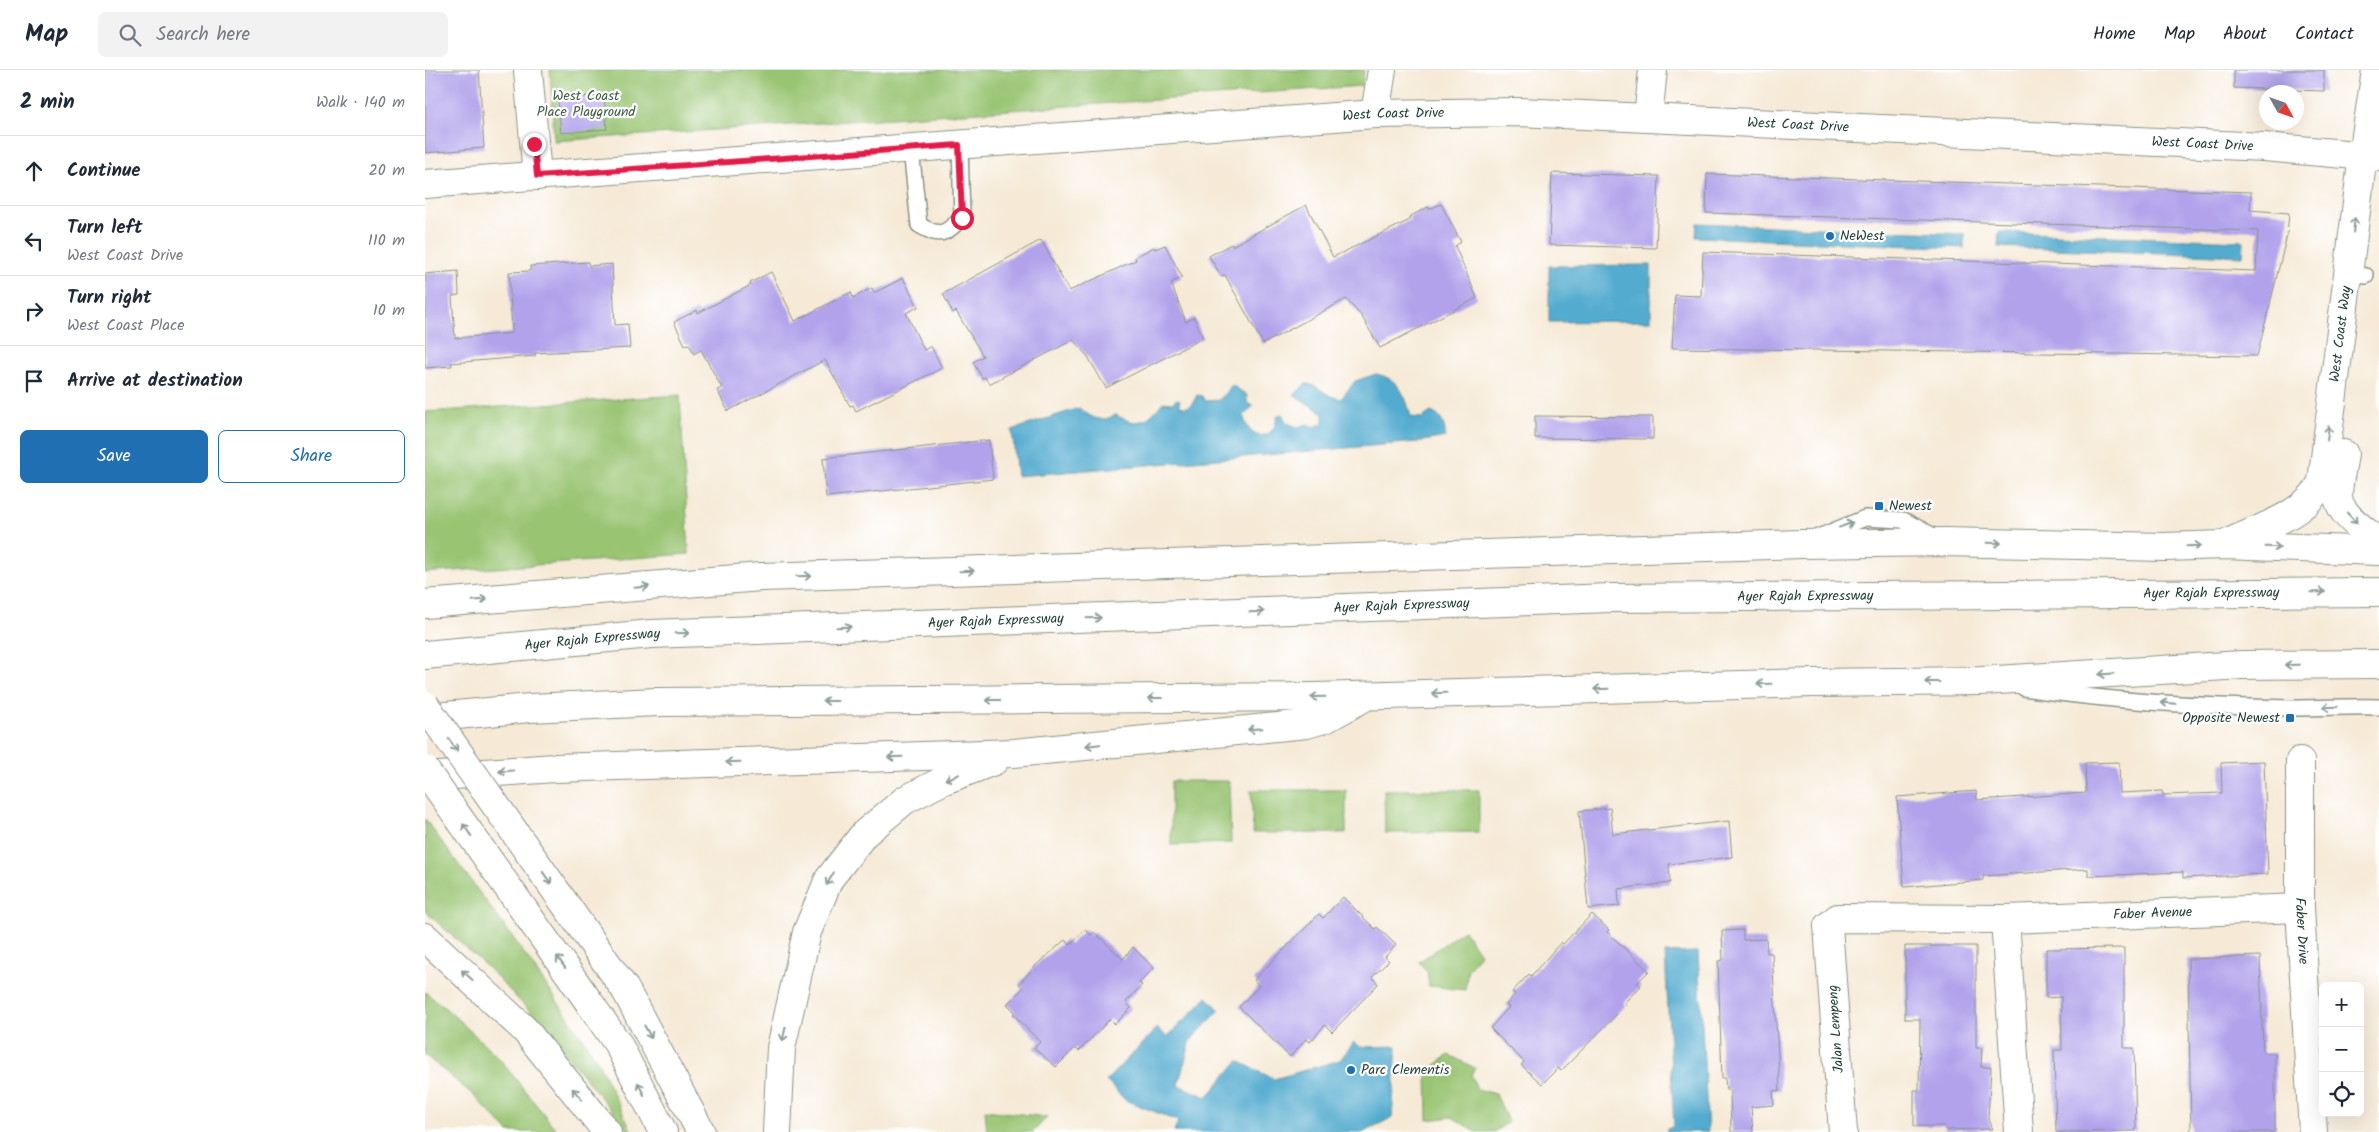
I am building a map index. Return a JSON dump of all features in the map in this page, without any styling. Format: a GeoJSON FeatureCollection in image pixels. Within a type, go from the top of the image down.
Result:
{"type":"FeatureCollection","features":[{"type":"Feature","properties":{"kind":"main road"},"geometry":{"type":"LineString","coordinates":[[529,70],[537,176]]}},
{"type":"Feature","properties":{"kind":"main road"},"geometry":{"type":"LineString","coordinates":[[1375,114],[1382,70]]}},
{"type":"Feature","properties":{"kind":"main road"},"geometry":{"type":"LineString","coordinates":[[1648,118],[1653,70]]}},
{"type":"Feature","properties":{"kind":"main road","name":"West Coast Way"},"geometry":{"type":"LineString","coordinates":[[2376,70],[2371,156],[2357,275],[2338,498],[2347,514],[2379,542]]}},
{"type":"Feature","properties":{"kind":"main road","name":"West Coast Drive"},"geometry":{"type":"LineString","coordinates":[[425,184],[1375,114],[1519,112],[2264,147],[2371,156]]}},
{"type":"Feature","properties":{"kind":"main road","name":"West Coast Way"},"geometry":{"type":"LineString","coordinates":[[2224,545],[2299,508],[2318,490],[2322,482],[2357,275],[2379,177]]}},
{"type":"Feature","properties":{"kind":"main road"},"geometry":{"type":"LineString","coordinates":[[425,604],[761,577],[1801,544],[1945,542],[2164,547],[2224,545],[2379,551]]}},
{"type":"Feature","properties":{"kind":"main road","name":"Ayer Rajah Expressway"},"geometry":{"type":"LineString","coordinates":[[425,655],[651,634],[1610,598],[2379,592]]}},
{"type":"Feature","properties":{"kind":"main road"},"geometry":{"type":"LineString","coordinates":[[425,718],[530,708],[657,702],[1366,696],[1812,683],[1981,681],[2242,665],[2379,664]]}},
{"type":"Feature","properties":{"kind":"main road"},"geometry":{"type":"LineString","coordinates":[[425,777],[555,768],[1014,753],[1307,724],[1327,718],[1366,696]]}},
{"type":"Feature","properties":{"kind":"main road"},"geometry":{"type":"LineString","coordinates":[[425,705],[625,989],[701,1132]]}},
{"type":"Feature","properties":{"kind":"main road"},"geometry":{"type":"LineString","coordinates":[[777,1132],[781,1048],[807,932],[829,879],[864,834],[905,800],[942,781],[1014,753]]}},
{"type":"Feature","properties":{"kind":"main road","name":"Faber Drive"},"geometry":{"type":"LineString","coordinates":[[2300,761],[2300,908],[2313,1132]]}},
{"type":"Feature","properties":{"kind":"main road"},"geometry":{"type":"LineString","coordinates":[[425,770],[618,1044],[663,1132]]}},
{"type":"Feature","properties":{"kind":"main road","name":"Faber Avenue"},"geometry":{"type":"LineString","coordinates":[[1828,926],[1838,918],[2005,919],[2300,908]]}},
{"type":"Feature","properties":{"kind":"main road"},"geometry":{"type":"LineString","coordinates":[[2005,919],[2019,1132]]}},
{"type":"Feature","properties":{"kind":"main road","name":"Jalan Lempeng"},"geometry":{"type":"LineString","coordinates":[[1828,926],[1843,1132]]}},
{"type":"Feature","properties":{"kind":"main road"},"geometry":{"type":"LineString","coordinates":[[425,937],[525,1030],[607,1132]]}},
{"type":"Feature","properties":{"kind":"lane"},"geometry":{"type":"LineString","coordinates":[[911,148],[919,225],[933,233],[947,232],[962,218],[959,145]]}},
{"type":"Feature","properties":{"kind":"lane"},"geometry":{"type":"LineString","coordinates":[[1981,681],[2075,696],[2184,704],[2299,708],[2379,707]]}},
{"type":"Feature","properties":{"kind":"green space","name":"West Coast Place Playground"},"geometry":{"type":"Polygon","coordinates":[[[550,70],[1364,70],[1362,86],[554,141],[550,70]]]}},
{"type":"Feature","properties":{"kind":"green space"},"geometry":{"type":"Polygon","coordinates":[[[680,395],[689,554],[425,573],[425,412],[680,395]]]}},
{"type":"Feature","properties":{"kind":"green space"},"geometry":{"type":"Polygon","coordinates":[[[1171,781],[1229,781],[1231,843],[1171,845],[1171,781]]]}},
{"type":"Feature","properties":{"kind":"green space"},"geometry":{"type":"Polygon","coordinates":[[[1251,790],[1346,790],[1346,833],[1253,833],[1251,790]]]}},
{"type":"Feature","properties":{"kind":"green space"},"geometry":{"type":"Polygon","coordinates":[[[1384,790],[1479,790],[1479,832],[1385,833],[1384,790]]]}},
{"type":"Feature","properties":{"kind":"green space"},"geometry":{"type":"Polygon","coordinates":[[[425,819],[519,946],[597,1060],[632,1132],[629,1132],[537,1019],[487,967],[425,911],[425,819]]]}},
{"type":"Feature","properties":{"kind":"green space"},"geometry":{"type":"Polygon","coordinates":[[[1464,930],[1480,954],[1468,969],[1465,990],[1429,986],[1427,971],[1419,962],[1464,930]]]}},
{"type":"Feature","properties":{"kind":"green space"},"geometry":{"type":"Polygon","coordinates":[[[425,992],[450,1012],[498,1057],[558,1132],[509,1132],[472,1094],[425,1055],[425,992]]]}},
{"type":"Feature","properties":{"kind":"green space"},"geometry":{"type":"Polygon","coordinates":[[[1449,1055],[1475,1068],[1471,1075],[1477,1089],[1496,1094],[1508,1122],[1494,1132],[1476,1132],[1452,1117],[1428,1120],[1427,1071],[1449,1055]]]}},
{"type":"Feature","properties":{"kind":"green space"},"geometry":{"type":"Polygon","coordinates":[[[985,1110],[1047,1117],[1033,1132],[987,1132],[985,1110]]]}},
{"type":"Feature","properties":{"kind":"water","name":"NeWest"},"geometry":{"type":"Polygon","coordinates":[[[1697,223],[1964,234],[1964,248],[1696,237],[1697,223]]]}},
{"type":"Feature","properties":{"kind":"water"},"geometry":{"type":"Polygon","coordinates":[[[1999,232],[2244,241],[2243,256],[1998,247],[1999,232]]]}},
{"type":"Feature","properties":{"kind":"water"},"geometry":{"type":"Polygon","coordinates":[[[1651,265],[1651,321],[1549,322],[1549,266],[1651,265]]]}},
{"type":"Feature","properties":{"kind":"water"},"geometry":{"type":"Polygon","coordinates":[[[1376,374],[1390,379],[1396,384],[1404,395],[1411,417],[1422,418],[1431,412],[1438,416],[1444,425],[1446,437],[1418,442],[1017,476],[1012,430],[1079,408],[1097,419],[1105,419],[1116,415],[1137,422],[1148,418],[1163,402],[1172,403],[1177,399],[1180,400],[1179,405],[1188,407],[1197,395],[1202,396],[1205,401],[1219,400],[1232,385],[1247,395],[1247,403],[1253,406],[1244,416],[1246,425],[1250,431],[1261,436],[1272,431],[1277,416],[1282,414],[1287,423],[1298,427],[1307,424],[1314,427],[1323,423],[1323,413],[1294,395],[1305,384],[1314,386],[1341,399],[1355,381],[1376,374]]]}},
{"type":"Feature","properties":{"kind":"water"},"geometry":{"type":"Polygon","coordinates":[[[1698,952],[1708,1132],[1667,1132],[1667,1128],[1674,1126],[1665,953],[1698,952]]]}},
{"type":"Feature","properties":{"kind":"water","name":"Parc Clementis"},"geometry":{"type":"Polygon","coordinates":[[[1207,997],[1220,1010],[1191,1040],[1178,1085],[1207,1097],[1238,1061],[1274,1079],[1340,1060],[1354,1042],[1361,1047],[1397,1046],[1392,1118],[1362,1132],[1174,1132],[1178,1121],[1125,1100],[1106,1081],[1157,1028],[1167,1037],[1207,997]]]}},
{"type":"Feature","properties":{"kind":"building"},"geometry":{"type":"Polygon","coordinates":[[[425,70],[479,70],[484,148],[425,153],[425,70]]]}},
{"type":"Feature","properties":{"kind":"building"},"geometry":{"type":"Polygon","coordinates":[[[2234,70],[2324,70],[2324,91],[2304,90],[2304,85],[2259,85],[2259,89],[2234,88],[2234,70]]]}},
{"type":"Feature","properties":{"kind":"building"},"geometry":{"type":"Polygon","coordinates":[[[604,95],[607,129],[561,133],[558,99],[604,95]]]}},
{"type":"Feature","properties":{"kind":"building"},"geometry":{"type":"Polygon","coordinates":[[[1552,173],[1659,176],[1656,248],[1549,245],[1552,173]]]}},
{"type":"Feature","properties":{"kind":"building"},"geometry":{"type":"Polygon","coordinates":[[[1707,174],[2251,192],[2250,210],[2289,213],[2287,235],[2257,356],[1672,348],[1675,295],[1701,296],[1703,252],[2256,271],[2258,231],[1706,213],[1707,174]]]}},
{"type":"Feature","properties":{"kind":"building"},"geometry":{"type":"Polygon","coordinates":[[[1441,204],[1461,242],[1455,246],[1477,298],[1380,348],[1362,317],[1346,299],[1263,344],[1225,275],[1221,276],[1209,256],[1231,244],[1232,246],[1306,205],[1333,257],[1410,220],[1409,217],[1428,207],[1429,209],[1441,204]]]}},
{"type":"Feature","properties":{"kind":"building"},"geometry":{"type":"Polygon","coordinates":[[[1041,240],[1069,291],[1136,260],[1135,257],[1154,247],[1155,249],[1165,245],[1182,277],[1171,283],[1186,322],[1194,317],[1203,338],[1106,388],[1088,357],[1073,340],[989,384],[985,377],[982,378],[973,362],[983,356],[956,311],[953,313],[943,294],[1041,240]]]}},
{"type":"Feature","properties":{"kind":"building"},"geometry":{"type":"Polygon","coordinates":[[[588,262],[589,266],[612,264],[615,325],[628,324],[630,348],[535,353],[535,356],[451,363],[452,366],[425,368],[425,274],[458,271],[459,295],[452,296],[455,338],[512,333],[509,272],[530,271],[530,266],[588,262]]]}},
{"type":"Feature","properties":{"kind":"building"},"geometry":{"type":"Polygon","coordinates":[[[771,272],[795,321],[851,292],[853,298],[872,288],[874,293],[903,278],[918,307],[906,313],[924,350],[931,346],[942,368],[856,411],[853,405],[850,406],[825,360],[728,411],[717,390],[722,388],[701,350],[694,354],[689,344],[685,345],[674,322],[697,310],[698,313],[751,285],[750,283],[771,272]]]}},
{"type":"Feature","properties":{"kind":"building"},"geometry":{"type":"Polygon","coordinates":[[[1535,416],[1653,417],[1653,439],[1535,438],[1535,416]]]}},
{"type":"Feature","properties":{"kind":"building"},"geometry":{"type":"Polygon","coordinates":[[[989,440],[993,479],[826,497],[823,458],[989,440]]]}},
{"type":"Feature","properties":{"kind":"building"},"geometry":{"type":"Polygon","coordinates":[[[2264,761],[2268,874],[2183,878],[2183,872],[2088,876],[2088,869],[1983,876],[1983,880],[1904,887],[1897,797],[1976,791],[1977,800],[2086,793],[2085,763],[2119,762],[2120,793],[2162,791],[2163,795],[2222,793],[2221,763],[2264,761]]]}},
{"type":"Feature","properties":{"kind":"building"},"geometry":{"type":"Polygon","coordinates":[[[1610,808],[1613,834],[1729,821],[1732,857],[1669,864],[1670,883],[1618,889],[1619,906],[1588,909],[1579,811],[1610,808]]]}},
{"type":"Feature","properties":{"kind":"building"},"geometry":{"type":"Polygon","coordinates":[[[1343,897],[1375,929],[1377,927],[1396,945],[1385,957],[1389,961],[1372,977],[1378,984],[1332,1032],[1325,1025],[1310,1042],[1306,1039],[1290,1057],[1239,1007],[1259,986],[1254,980],[1319,914],[1323,918],[1343,897]]]}},
{"type":"Feature","properties":{"kind":"building"},"geometry":{"type":"Polygon","coordinates":[[[1592,914],[1609,930],[1607,932],[1649,971],[1637,983],[1641,986],[1624,1003],[1626,1005],[1561,1071],[1558,1068],[1542,1084],[1521,1065],[1524,1062],[1490,1028],[1509,1007],[1506,1005],[1515,994],[1512,992],[1529,974],[1531,976],[1561,942],[1563,944],[1592,914]]]}},
{"type":"Feature","properties":{"kind":"building"},"geometry":{"type":"Polygon","coordinates":[[[1085,929],[1091,935],[1094,932],[1123,959],[1133,947],[1154,968],[1139,983],[1142,985],[1126,1002],[1131,1008],[1115,1024],[1110,1019],[1079,1051],[1075,1048],[1056,1067],[1034,1048],[1040,1042],[1013,1014],[1015,1012],[1007,1004],[1023,988],[1019,984],[1035,966],[1065,940],[1070,945],[1085,929]]]}},
{"type":"Feature","properties":{"kind":"building"},"geometry":{"type":"Polygon","coordinates":[[[1743,930],[1743,940],[1766,939],[1767,953],[1772,953],[1780,1090],[1773,1091],[1774,1105],[1751,1107],[1753,1132],[1731,1132],[1730,1090],[1726,1090],[1725,1078],[1722,1078],[1718,961],[1723,960],[1722,931],[1743,930]]]}},
{"type":"Feature","properties":{"kind":"building"},"geometry":{"type":"Polygon","coordinates":[[[1905,946],[1976,946],[1976,1048],[1982,1048],[1981,1067],[1991,1067],[1988,1119],[1992,1129],[1945,1130],[1945,1126],[1914,1126],[1914,1090],[1919,1090],[1920,1019],[1905,1019],[1905,946]]]}},
{"type":"Feature","properties":{"kind":"building"},"geometry":{"type":"Polygon","coordinates":[[[2124,948],[2124,1048],[2134,1048],[2136,1131],[2056,1132],[2054,1050],[2062,1050],[2061,997],[2046,998],[2046,949],[2124,948]]]}},
{"type":"Feature","properties":{"kind":"building"},"geometry":{"type":"Polygon","coordinates":[[[2260,956],[2263,1053],[2275,1053],[2275,1132],[2191,1132],[2188,959],[2260,956]]]}},
{"type":"Feature","properties":{"kind":"place","name":"NeWest"},"geometry":{"type":"Point","coordinates":[1830,236]}},
{"type":"Feature","properties":{"kind":"place","name":"Newest"},"geometry":{"type":"Point","coordinates":[1879,506]}},
{"type":"Feature","properties":{"kind":"place","name":"Opposite Newest"},"geometry":{"type":"Point","coordinates":[2290,718]}},
{"type":"Feature","properties":{"kind":"place","name":"Parc Clementis"},"geometry":{"type":"Point","coordinates":[1351,1070]}},
{"type":"Feature","properties":{"kind":"route"},"geometry":{"type":"LineString","coordinates":[[534,144],[537,176],[959,145],[962,218]]}}]}
